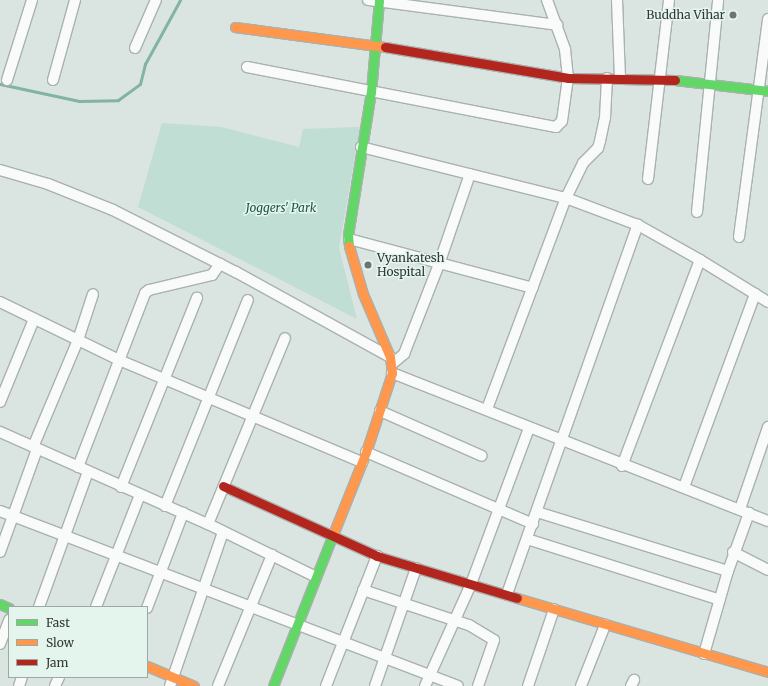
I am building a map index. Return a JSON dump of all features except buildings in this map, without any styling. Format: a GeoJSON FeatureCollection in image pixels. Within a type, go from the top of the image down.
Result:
{"type":"FeatureCollection","features":[{"type":"Feature","properties":{"kind":"street"},"geometry":{"type":"LineString","coordinates":[[7,80],[32,0]]}},
{"type":"Feature","properties":{"kind":"street"},"geometry":{"type":"LineString","coordinates":[[53,80],[75,0]]}},
{"type":"Feature","properties":{"kind":"street"},"geometry":{"type":"LineString","coordinates":[[135,48],[156,0]]}},
{"type":"Feature","properties":{"kind":"street"},"geometry":{"type":"LineString","coordinates":[[368,0],[557,25]]}},
{"type":"Feature","properties":{"kind":"street"},"geometry":{"type":"LineString","coordinates":[[247,67],[556,127],[562,121],[568,78],[565,49],[547,0]]}},
{"type":"Feature","properties":{"kind":"street"},"geometry":{"type":"LineString","coordinates":[[617,0],[620,78]]}},
{"type":"Feature","properties":{"kind":"street"},"geometry":{"type":"LineString","coordinates":[[648,179],[669,0]]}},
{"type":"Feature","properties":{"kind":"street"},"geometry":{"type":"LineString","coordinates":[[697,212],[718,0]]}},
{"type":"Feature","properties":{"kind":"street"},"geometry":{"type":"LineString","coordinates":[[273,686],[366,452],[380,411],[391,365],[363,294],[350,254],[349,239],[361,147],[371,92],[379,1]]}},
{"type":"Feature","properties":{"kind":"street"},"geometry":{"type":"LineString","coordinates":[[739,237],[764,90],[768,19]]}},
{"type":"Feature","properties":{"kind":"street"},"geometry":{"type":"LineString","coordinates":[[235,27],[375,44],[568,78],[660,78],[764,90]]}},
{"type":"Feature","properties":{"kind":"street"},"geometry":{"type":"LineString","coordinates":[[487,409],[566,198],[583,162],[593,152],[600,141],[605,118],[607,78]]}},
{"type":"Feature","properties":{"kind":"street"},"geometry":{"type":"LineString","coordinates":[[361,147],[566,198],[638,226],[700,260],[768,302]]}},
{"type":"Feature","properties":{"kind":"street"},"geometry":{"type":"LineString","coordinates":[[0,170],[48,184],[113,210],[220,264],[391,365],[487,409],[622,466],[684,487],[768,521]]}},
{"type":"Feature","properties":{"kind":"street"},"geometry":{"type":"LineString","coordinates":[[391,365],[404,354],[439,264],[470,174]]}},
{"type":"Feature","properties":{"kind":"street"},"geometry":{"type":"LineString","coordinates":[[508,594],[561,440],[638,226]]}},
{"type":"Feature","properties":{"kind":"street"},"geometry":{"type":"LineString","coordinates":[[349,239],[533,288]]}},
{"type":"Feature","properties":{"kind":"street"},"geometry":{"type":"LineString","coordinates":[[622,466],[700,260]]}},
{"type":"Feature","properties":{"kind":"street"},"geometry":{"type":"LineString","coordinates":[[78,467],[142,298],[149,290],[212,275],[220,264]]}},
{"type":"Feature","properties":{"kind":"street"},"geometry":{"type":"LineString","coordinates":[[0,552],[35,448],[78,340],[94,294]]}},
{"type":"Feature","properties":{"kind":"street"},"geometry":{"type":"LineString","coordinates":[[684,487],[755,294]]}},
{"type":"Feature","properties":{"kind":"street"},"geometry":{"type":"LineString","coordinates":[[121,487],[197,298]]}},
{"type":"Feature","properties":{"kind":"street"},"geometry":{"type":"LineString","coordinates":[[165,506],[210,398],[248,300]]}},
{"type":"Feature","properties":{"kind":"street"},"geometry":{"type":"LineString","coordinates":[[0,302],[119,360],[362,462]]}},
{"type":"Feature","properties":{"kind":"street"},"geometry":{"type":"LineString","coordinates":[[0,402],[34,319]]}},
{"type":"Feature","properties":{"kind":"street"},"geometry":{"type":"LineString","coordinates":[[208,524],[285,338]]}},
{"type":"Feature","properties":{"kind":"street"},"geometry":{"type":"LineString","coordinates":[[380,411],[482,456]]}},
{"type":"Feature","properties":{"kind":"street"},"geometry":{"type":"LineString","coordinates":[[704,654],[766,440],[768,427]]}},
{"type":"Feature","properties":{"kind":"street"},"geometry":{"type":"LineString","coordinates":[[425,686],[471,584],[529,428]]}},
{"type":"Feature","properties":{"kind":"street"},"geometry":{"type":"LineString","coordinates":[[0,432],[121,487],[208,524],[316,577]]}},
{"type":"Feature","properties":{"kind":"street"},"geometry":{"type":"LineString","coordinates":[[366,452],[499,508],[532,524]]}},
{"type":"Feature","properties":{"kind":"street"},"geometry":{"type":"LineString","coordinates":[[38,606],[88,472]]}},
{"type":"Feature","properties":{"kind":"street"},"geometry":{"type":"LineString","coordinates":[[224,486],[332,537],[377,556],[508,594],[605,625],[768,671]]}},
{"type":"Feature","properties":{"kind":"street"},"geometry":{"type":"LineString","coordinates":[[96,606],[140,495]]}},
{"type":"Feature","properties":{"kind":"street"},"geometry":{"type":"LineString","coordinates":[[0,511],[297,623],[384,659],[458,686]]}},
{"type":"Feature","properties":{"kind":"street"},"geometry":{"type":"LineString","coordinates":[[536,512],[728,571]]}},
{"type":"Feature","properties":{"kind":"street"},"geometry":{"type":"LineString","coordinates":[[148,606],[183,513]]}},
{"type":"Feature","properties":{"kind":"street"},"geometry":{"type":"LineString","coordinates":[[171,681],[223,532]]}},
{"type":"Feature","properties":{"kind":"street"},"geometry":{"type":"LineString","coordinates":[[527,539],[720,600]]}},
{"type":"Feature","properties":{"kind":"street"},"geometry":{"type":"LineString","coordinates":[[734,552],[768,570]]}},
{"type":"Feature","properties":{"kind":"street"},"geometry":{"type":"LineString","coordinates":[[218,686],[272,555]]}},
{"type":"Feature","properties":{"kind":"street"},"geometry":{"type":"LineString","coordinates":[[326,686],[377,556]]}},
{"type":"Feature","properties":{"kind":"street"},"geometry":{"type":"LineString","coordinates":[[375,686],[416,568]]}},
{"type":"Feature","properties":{"kind":"street"},"geometry":{"type":"LineString","coordinates":[[363,590],[469,625],[494,640],[478,686]]}},
{"type":"Feature","properties":{"kind":"street"},"geometry":{"type":"LineString","coordinates":[[528,686],[554,609]]}},
{"type":"Feature","properties":{"kind":"street"},"geometry":{"type":"LineString","coordinates":[[0,644],[8,623]]}},
{"type":"Feature","properties":{"kind":"street"},"geometry":{"type":"LineString","coordinates":[[581,686],[605,625]]}},
{"type":"Feature","properties":{"kind":"street"},"geometry":{"type":"LineString","coordinates":[[148,667],[171,681],[194,686]]}},
{"type":"Feature","properties":{"kind":"green space","name":"Joggers' Park"},"geometry":{"type":"Polygon","coordinates":[[[162,123],[221,127],[299,147],[303,129],[360,127],[339,248],[357,319],[138,207],[162,123]]]}},
{"type":"Feature","properties":{"kind":"waterway"},"geometry":{"type":"LineString","coordinates":[[0,84],[79,101],[118,100],[140,84],[145,64],[180,0]]}},
{"type":"Feature","properties":{"kind":"traffic: fast"},"geometry":{"type":"LineString","coordinates":[[349,246],[348,235],[371,92],[379,0]]}},
{"type":"Feature","properties":{"kind":"traffic: fast"},"geometry":{"type":"LineString","coordinates":[[675,80],[768,91]]}},
{"type":"Feature","properties":{"kind":"traffic: fast"},"geometry":{"type":"LineString","coordinates":[[273,686],[334,532]]}},
{"type":"Feature","properties":{"kind":"traffic: fast"},"geometry":{"type":"LineString","coordinates":[[0,604],[8,608]]}},
{"type":"Feature","properties":{"kind":"traffic: slow"},"geometry":{"type":"LineString","coordinates":[[235,27],[385,47]]}},
{"type":"Feature","properties":{"kind":"traffic: slow"},"geometry":{"type":"LineString","coordinates":[[334,532],[366,452],[392,373],[390,357],[363,294],[349,246]]}},
{"type":"Feature","properties":{"kind":"traffic: slow"},"geometry":{"type":"LineString","coordinates":[[517,598],[768,672]]}},
{"type":"Feature","properties":{"kind":"traffic: slow"},"geometry":{"type":"LineString","coordinates":[[148,666],[194,686]]}},
{"type":"Feature","properties":{"kind":"traffic: jam"},"geometry":{"type":"LineString","coordinates":[[385,47],[568,78],[675,80]]}},
{"type":"Feature","properties":{"kind":"traffic: jam"},"geometry":{"type":"LineString","coordinates":[[223,486],[377,556],[517,598]]}},
{"type":"Feature","properties":{"kind":"place","name":"Buddha Vihar"},"geometry":{"type":"Point","coordinates":[733,15]}},
{"type":"Feature","properties":{"kind":"place","name":"Vyankatesh Hospital"},"geometry":{"type":"Point","coordinates":[368,265]}}]}
